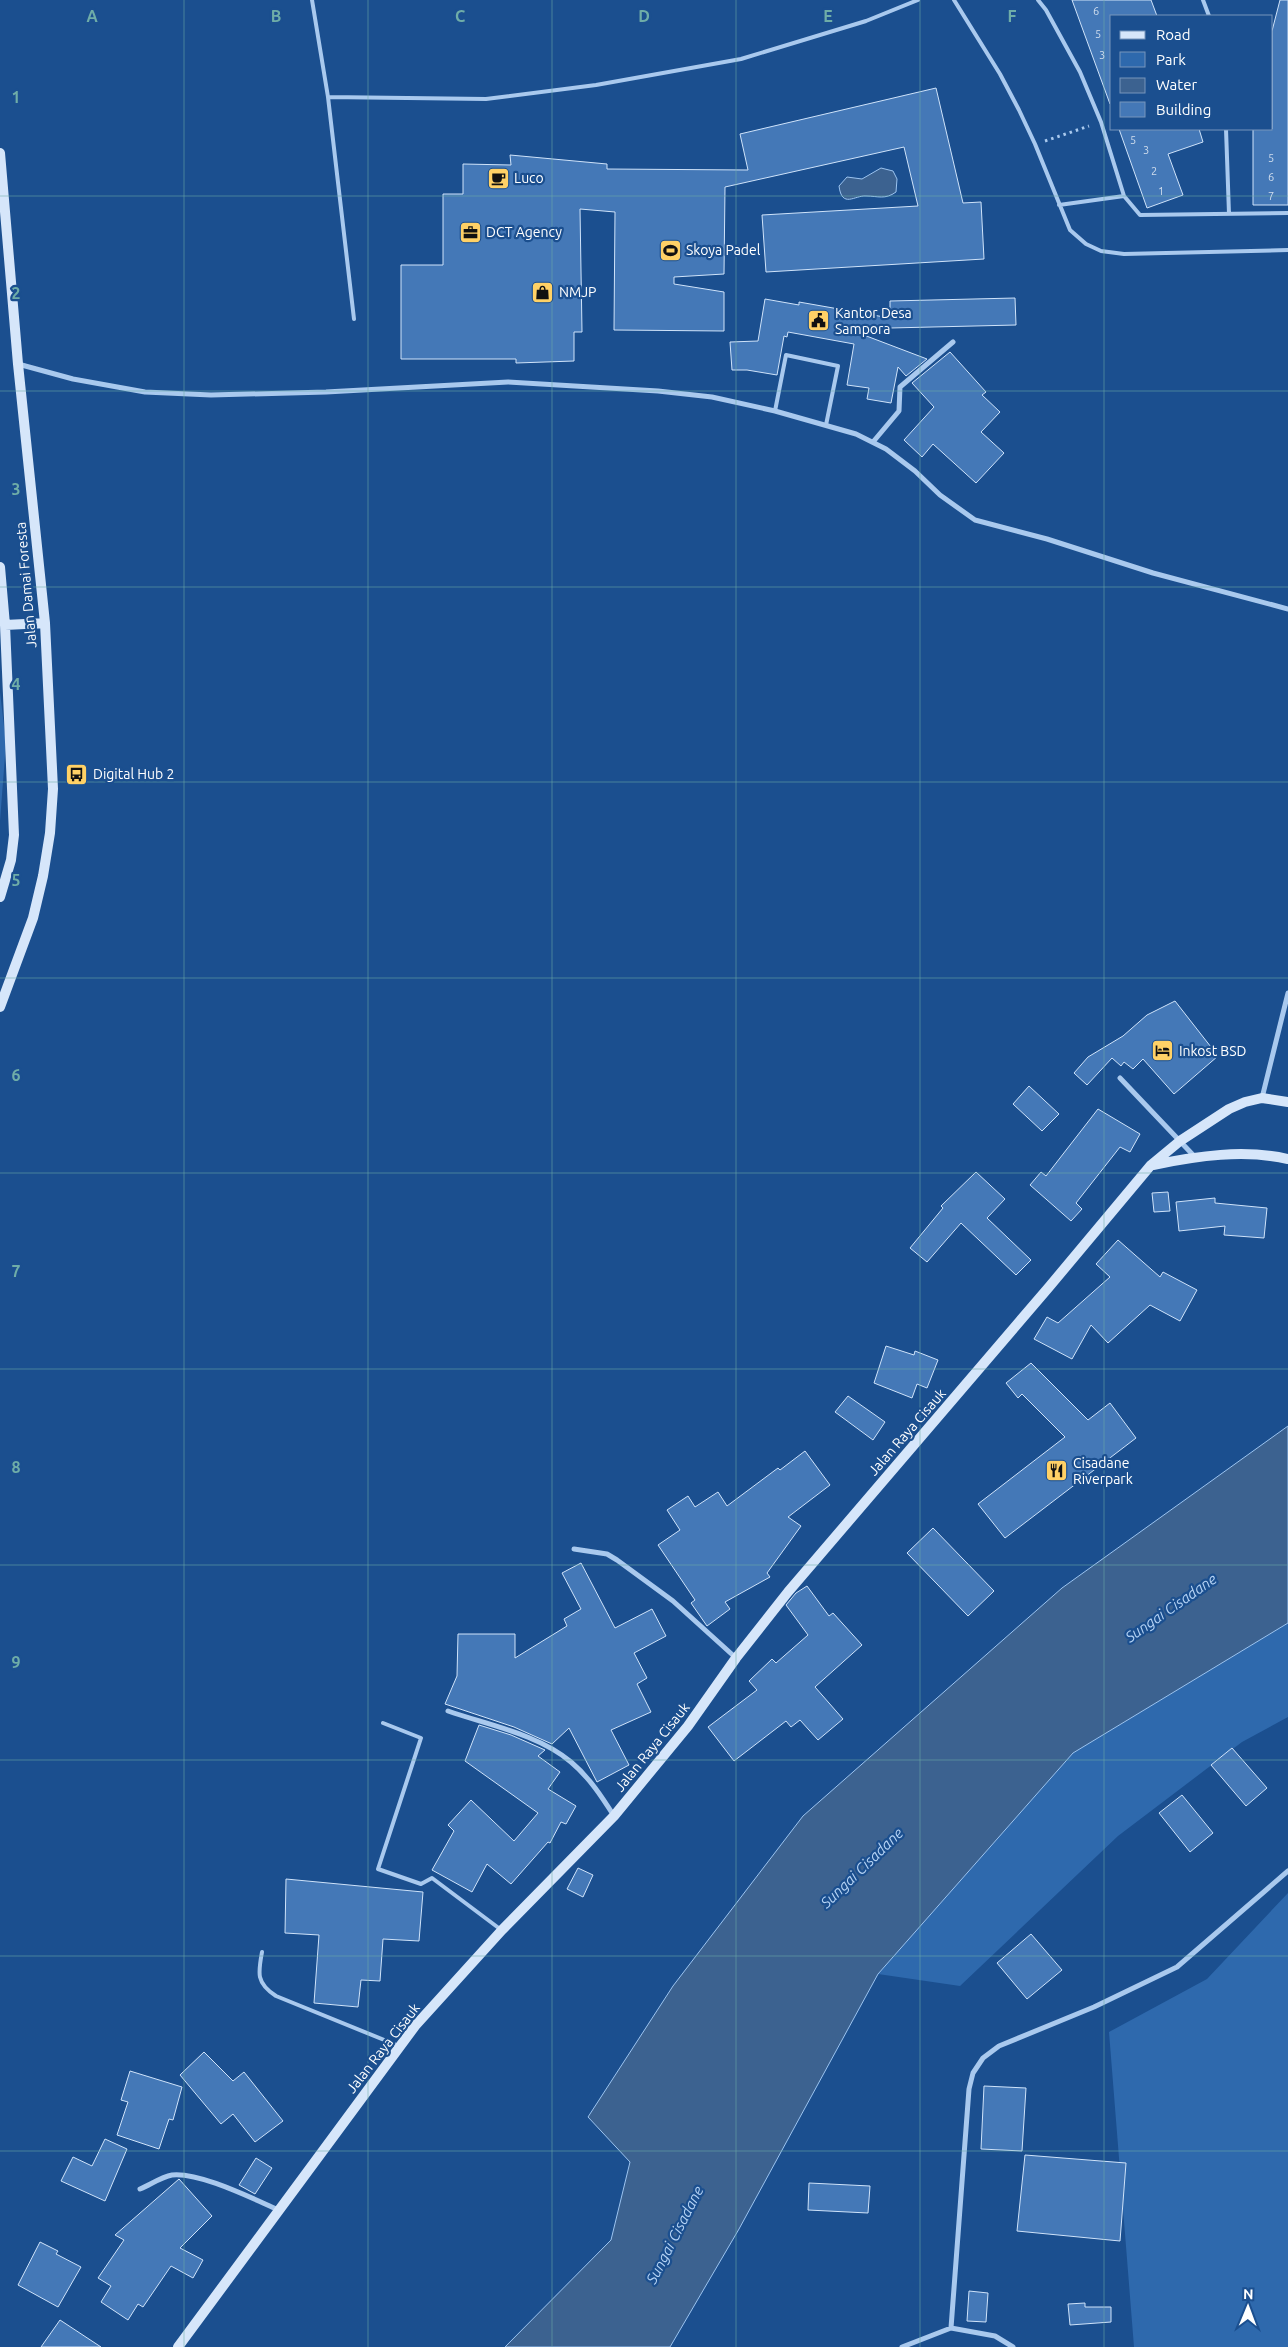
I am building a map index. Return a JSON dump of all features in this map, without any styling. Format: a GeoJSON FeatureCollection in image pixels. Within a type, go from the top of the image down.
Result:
{"type":"FeatureCollection","features":[{"type":"Feature","properties":{"kind":"main road","name":"Jalan Damai Foresta"},"geometry":{"type":"LineString","coordinates":[[0,153],[18,364],[45,623],[52,789],[50,833],[43,876],[33,918],[22,954],[0,1007]]}},
{"type":"Feature","properties":{"kind":"main road","name":"Jalan Damai Foresta"},"geometry":{"type":"LineString","coordinates":[[0,572],[5,625],[14,835],[11,860],[0,897]]}},
{"type":"Feature","properties":{"kind":"main road"},"geometry":{"type":"LineString","coordinates":[[5,625],[45,623]]}},
{"type":"Feature","properties":{"kind":"main road","name":"Jalan Raya Cisauk"},"geometry":{"type":"LineString","coordinates":[[178,2347],[415,2026],[502,1930],[614,1816],[688,1726],[736,1658],[788,1592],[1151,1165],[1180,1141],[1229,1109],[1245,1102],[1262,1098],[1288,1102]]}},
{"type":"Feature","properties":{"kind":"main road"},"geometry":{"type":"LineString","coordinates":[[1151,1165],[1194,1156],[1269,1155],[1288,1159]]}},
{"type":"Feature","properties":{"kind":"street"},"geometry":{"type":"LineString","coordinates":[[873,442],[899,411],[900,387],[953,342]]}},
{"type":"Feature","properties":{"kind":"street"},"geometry":{"type":"LineString","coordinates":[[18,364],[73,379],[145,392],[211,395],[307,393],[508,382],[658,391],[712,397],[775,411],[856,434],[886,449],[915,471],[940,495],[975,520],[1047,539],[1162,576],[1288,609]]}},
{"type":"Feature","properties":{"kind":"street"},"geometry":{"type":"LineString","coordinates":[[1262,1098],[1288,994]]}},
{"type":"Feature","properties":{"kind":"street"},"geometry":{"type":"LineString","coordinates":[[1120,1078],[1194,1156]]}},
{"type":"Feature","properties":{"kind":"street"},"geometry":{"type":"LineString","coordinates":[[574,1549],[606,1554],[617,1560],[673,1601],[736,1658]]}},
{"type":"Feature","properties":{"kind":"street"},"geometry":{"type":"LineString","coordinates":[[448,1711],[522,1736],[551,1749],[571,1762],[589,1781],[614,1816]]}},
{"type":"Feature","properties":{"kind":"street"},"geometry":{"type":"LineString","coordinates":[[951,2328],[969,2089],[973,2073],[983,2058],[999,2046],[1094,2007],[1176,1967],[1288,1871]]}},
{"type":"Feature","properties":{"kind":"street"},"geometry":{"type":"LineString","coordinates":[[140,2189],[170,2176],[182,2174],[199,2178],[280,2210]]}},
{"type":"Feature","properties":{"kind":"street"},"geometry":{"type":"LineString","coordinates":[[902,2347],[951,2328],[995,2336],[1013,2347]]}},
{"type":"Feature","properties":{"kind":"lane"},"geometry":{"type":"LineString","coordinates":[[312,0],[328,97],[354,319]]}},
{"type":"Feature","properties":{"kind":"lane"},"geometry":{"type":"LineString","coordinates":[[328,97],[486,99],[596,85],[741,59],[866,21],[918,0]]}},
{"type":"Feature","properties":{"kind":"lane"},"geometry":{"type":"LineString","coordinates":[[954,0],[1000,74],[1035,144],[1070,230],[1086,244],[1101,250],[1124,254],[1288,250]]}},
{"type":"Feature","properties":{"kind":"lane"},"geometry":{"type":"LineString","coordinates":[[1038,0],[1046,10],[1080,72],[1101,122],[1124,196],[1140,215],[1288,213]]}},
{"type":"Feature","properties":{"kind":"lane"},"geometry":{"type":"LineString","coordinates":[[1203,0],[1209,15]]}},
{"type":"Feature","properties":{"kind":"lane"},"geometry":{"type":"LineString","coordinates":[[1226,130],[1229,214]]}},
{"type":"Feature","properties":{"kind":"lane"},"geometry":{"type":"LineString","coordinates":[[1059,205],[1124,196]]}},
{"type":"Feature","properties":{"kind":"lane"},"geometry":{"type":"LineString","coordinates":[[775,411],[786,355],[838,366],[826,425]]}},
{"type":"Feature","properties":{"kind":"lane"},"geometry":{"type":"LineString","coordinates":[[384,1723],[421,1738],[378,1869],[421,1884],[432,1878],[502,1930]]}},
{"type":"Feature","properties":{"kind":"lane"},"geometry":{"type":"LineString","coordinates":[[262,1952],[259,1970],[261,1982],[266,1990],[276,1996],[399,2046]]}},
{"type":"Feature","properties":{"kind":"path"},"geometry":{"type":"LineString","coordinates":[[1035,144],[1101,122]]}},
{"type":"Feature","properties":{"kind":"green space"},"geometry":{"type":"Polygon","coordinates":[[[0,692],[6,743],[0,821],[0,692]]]}},
{"type":"Feature","properties":{"kind":"green space"},"geometry":{"type":"Polygon","coordinates":[[[1288,1623],[1288,1717],[1242,1742],[1118,1836],[960,1986],[878,1974],[1073,1753],[1288,1623]]]}},
{"type":"Feature","properties":{"kind":"green space"},"geometry":{"type":"Polygon","coordinates":[[[1288,1893],[1288,2347],[1134,2347],[1109,2032],[1207,1979],[1288,1893]]]}},
{"type":"Feature","properties":{"kind":"water"},"geometry":{"type":"Polygon","coordinates":[[[881,168],[893,171],[897,179],[896,192],[885,197],[862,196],[846,199],[843,197],[839,186],[847,177],[862,179],[881,168]]]}},
{"type":"Feature","properties":{"kind":"water","name":"Sungai Cisadane"},"geometry":{"type":"Polygon","coordinates":[[[1288,1426],[1288,1623],[1073,1753],[878,1974],[739,2229],[670,2347],[505,2347],[611,2240],[630,2162],[588,2117],[673,1986],[803,1816],[1062,1588],[1288,1426]]]}},
{"type":"Feature","properties":{"kind":"building"},"geometry":{"type":"Polygon","coordinates":[[[1072,0],[1151,0],[1157,15],[1110,15],[1110,104],[1072,0]]]}},
{"type":"Feature","properties":{"kind":"building"},"geometry":{"type":"Polygon","coordinates":[[[1280,0],[1288,0],[1288,205],[1253,205],[1253,130],[1273,130],[1273,27],[1280,0]]]}},
{"type":"Feature","properties":{"kind":"building"},"geometry":{"type":"Polygon","coordinates":[[[936,88],[963,203],[981,202],[984,259],[766,272],[762,215],[918,206],[904,147],[725,187],[724,274],[674,277],[674,284],[724,292],[724,331],[614,330],[615,212],[580,209],[582,332],[574,332],[574,361],[516,363],[516,359],[401,359],[401,265],[443,265],[443,194],[463,194],[463,164],[511,165],[510,155],[607,164],[607,169],[748,170],[740,134],[936,88]]]}},
{"type":"Feature","properties":{"kind":"building"},"geometry":{"type":"Polygon","coordinates":[[[1119,130],[1199,130],[1203,142],[1168,154],[1183,195],[1147,208],[1119,130]]]}},
{"type":"Feature","properties":{"kind":"building"},"geometry":{"type":"Polygon","coordinates":[[[1015,298],[1016,325],[848,329],[927,359],[906,376],[898,367],[891,403],[867,399],[869,388],[847,385],[854,344],[788,332],[787,337],[784,336],[777,375],[747,370],[732,370],[730,342],[758,341],[765,299],[799,305],[799,302],[890,318],[890,301],[1015,298]]]}},
{"type":"Feature","properties":{"kind":"building"},"geometry":{"type":"Polygon","coordinates":[[[950,352],[986,392],[982,395],[1000,412],[981,432],[1004,453],[976,483],[933,444],[922,457],[904,440],[934,407],[912,383],[950,352]]]}},
{"type":"Feature","properties":{"kind":"building","name":"Inkost BSD"},"geometry":{"type":"Polygon","coordinates":[[[1175,1001],[1218,1056],[1174,1094],[1143,1059],[1133,1069],[1124,1062],[1121,1066],[1112,1058],[1087,1085],[1074,1073],[1088,1057],[1123,1036],[1147,1015],[1175,1001]]]}},
{"type":"Feature","properties":{"kind":"building"},"geometry":{"type":"Polygon","coordinates":[[[1029,1086],[1059,1114],[1042,1131],[1013,1104],[1029,1086]]]}},
{"type":"Feature","properties":{"kind":"building"},"geometry":{"type":"Polygon","coordinates":[[[1098,1109],[1140,1134],[1130,1152],[1120,1147],[1076,1203],[1082,1209],[1071,1221],[1030,1185],[1041,1172],[1046,1176],[1098,1109]]]}},
{"type":"Feature","properties":{"kind":"building"},"geometry":{"type":"Polygon","coordinates":[[[976,1172],[1005,1199],[987,1218],[1031,1260],[1016,1275],[961,1223],[927,1262],[910,1248],[943,1208],[941,1206],[976,1172]]]}},
{"type":"Feature","properties":{"kind":"building"},"geometry":{"type":"Polygon","coordinates":[[[1168,1192],[1170,1211],[1154,1212],[1152,1193],[1168,1192]]]}},
{"type":"Feature","properties":{"kind":"building"},"geometry":{"type":"Polygon","coordinates":[[[1215,1198],[1215,1203],[1267,1208],[1264,1238],[1224,1235],[1225,1226],[1179,1231],[1176,1202],[1215,1198]]]}},
{"type":"Feature","properties":{"kind":"building"},"geometry":{"type":"Polygon","coordinates":[[[1118,1240],[1160,1277],[1163,1272],[1197,1290],[1180,1321],[1150,1305],[1108,1343],[1091,1325],[1072,1359],[1034,1339],[1047,1317],[1058,1323],[1110,1277],[1096,1264],[1118,1240]]]}},
{"type":"Feature","properties":{"kind":"building"},"geometry":{"type":"Polygon","coordinates":[[[886,1346],[914,1355],[915,1351],[938,1360],[927,1388],[917,1384],[912,1398],[874,1383],[886,1346]]]}},
{"type":"Feature","properties":{"kind":"building","name":"Cisadane Riverpark"},"geometry":{"type":"Polygon","coordinates":[[[1031,1363],[1088,1420],[1110,1403],[1136,1438],[1005,1538],[978,1504],[1065,1437],[1022,1394],[1018,1398],[1006,1383],[1031,1363]]]}},
{"type":"Feature","properties":{"kind":"building"},"geometry":{"type":"Polygon","coordinates":[[[848,1396],[885,1422],[873,1440],[835,1412],[848,1396]]]}},
{"type":"Feature","properties":{"kind":"building"},"geometry":{"type":"Polygon","coordinates":[[[805,1451],[830,1485],[788,1517],[801,1526],[767,1573],[770,1577],[725,1602],[730,1609],[707,1626],[691,1603],[695,1600],[658,1545],[680,1530],[667,1510],[688,1496],[695,1507],[718,1492],[727,1506],[778,1468],[780,1470],[805,1451]]]}},
{"type":"Feature","properties":{"kind":"building"},"geometry":{"type":"Polygon","coordinates":[[[933,1528],[994,1591],[968,1616],[907,1553],[933,1528]]]}},
{"type":"Feature","properties":{"kind":"building"},"geometry":{"type":"Polygon","coordinates":[[[581,1563],[615,1628],[652,1609],[666,1636],[634,1653],[647,1678],[637,1684],[651,1712],[611,1730],[629,1765],[597,1782],[569,1728],[552,1744],[514,1727],[445,1704],[457,1676],[458,1634],[515,1634],[515,1658],[567,1626],[564,1619],[581,1609],[562,1573],[581,1563]]]}},
{"type":"Feature","properties":{"kind":"building"},"geometry":{"type":"Polygon","coordinates":[[[807,1586],[829,1616],[833,1613],[862,1645],[815,1687],[843,1719],[818,1740],[800,1720],[791,1727],[786,1721],[734,1761],[708,1727],[757,1690],[749,1681],[772,1659],[776,1663],[808,1635],[786,1605],[796,1593],[807,1586]]]}},
{"type":"Feature","properties":{"kind":"building"},"geometry":{"type":"Polygon","coordinates":[[[479,1725],[511,1735],[545,1750],[538,1756],[560,1772],[548,1789],[576,1806],[566,1824],[561,1822],[550,1843],[548,1842],[511,1884],[487,1864],[472,1892],[432,1870],[454,1831],[448,1825],[471,1800],[514,1841],[538,1813],[465,1761],[479,1725]]]}},
{"type":"Feature","properties":{"kind":"building"},"geometry":{"type":"Polygon","coordinates":[[[1232,1748],[1267,1788],[1246,1806],[1211,1765],[1232,1748]]]}},
{"type":"Feature","properties":{"kind":"building"},"geometry":{"type":"Polygon","coordinates":[[[1182,1795],[1213,1833],[1190,1852],[1159,1813],[1182,1795]]]}},
{"type":"Feature","properties":{"kind":"building"},"geometry":{"type":"Polygon","coordinates":[[[578,1868],[593,1875],[583,1897],[567,1889],[578,1868]]]}},
{"type":"Feature","properties":{"kind":"building"},"geometry":{"type":"Polygon","coordinates":[[[286,1879],[423,1892],[419,1941],[383,1939],[380,1981],[361,1980],[358,2007],[314,2003],[319,1935],[285,1933],[286,1879]]]}},
{"type":"Feature","properties":{"kind":"building"},"geometry":{"type":"Polygon","coordinates":[[[1031,1934],[1062,1970],[1027,1999],[997,1963],[1031,1934]]]}},
{"type":"Feature","properties":{"kind":"building"},"geometry":{"type":"Polygon","coordinates":[[[204,2052],[233,2081],[244,2072],[283,2121],[255,2142],[233,2114],[221,2124],[180,2075],[204,2052]]]}},
{"type":"Feature","properties":{"kind":"building"},"geometry":{"type":"Polygon","coordinates":[[[130,2071],[182,2087],[173,2120],[169,2119],[159,2149],[117,2135],[128,2102],[121,2100],[130,2071]]]}},
{"type":"Feature","properties":{"kind":"building"},"geometry":{"type":"Polygon","coordinates":[[[984,2086],[1026,2088],[1022,2151],[981,2149],[984,2086]]]}},
{"type":"Feature","properties":{"kind":"building"},"geometry":{"type":"Polygon","coordinates":[[[105,2139],[127,2149],[105,2201],[61,2181],[73,2157],[92,2166],[105,2139]]]}},
{"type":"Feature","properties":{"kind":"building"},"geometry":{"type":"Polygon","coordinates":[[[1025,2155],[1126,2163],[1120,2241],[1017,2231],[1025,2155]]]}},
{"type":"Feature","properties":{"kind":"building"},"geometry":{"type":"Polygon","coordinates":[[[256,2158],[272,2168],[255,2194],[239,2185],[256,2158]]]}},
{"type":"Feature","properties":{"kind":"building"},"geometry":{"type":"Polygon","coordinates":[[[179,2179],[212,2216],[180,2248],[203,2260],[193,2278],[171,2266],[143,2307],[138,2304],[128,2320],[101,2302],[111,2286],[98,2278],[124,2240],[115,2235],[179,2179]]]}},
{"type":"Feature","properties":{"kind":"building"},"geometry":{"type":"Polygon","coordinates":[[[809,2183],[870,2186],[868,2213],[808,2210],[809,2183]]]}},
{"type":"Feature","properties":{"kind":"building"},"geometry":{"type":"Polygon","coordinates":[[[40,2242],[58,2251],[56,2254],[81,2267],[58,2307],[18,2285],[40,2242]]]}},
{"type":"Feature","properties":{"kind":"building"},"geometry":{"type":"Polygon","coordinates":[[[969,2291],[988,2293],[986,2322],[967,2321],[969,2291]]]}},
{"type":"Feature","properties":{"kind":"building"},"geometry":{"type":"Polygon","coordinates":[[[1085,2303],[1085,2307],[1111,2307],[1111,2322],[1070,2325],[1068,2304],[1085,2303]]]}},
{"type":"Feature","properties":{"kind":"building"},"geometry":{"type":"Polygon","coordinates":[[[60,2320],[101,2347],[41,2347],[60,2320]]]}},
{"type":"Feature","properties":{"kind":"place","name":"Luco"},"geometry":{"type":"Point","coordinates":[498,178]}},
{"type":"Feature","properties":{"kind":"place","name":"DCT Agency"},"geometry":{"type":"Point","coordinates":[470,232]}},
{"type":"Feature","properties":{"kind":"place","name":"Skoya Padel"},"geometry":{"type":"Point","coordinates":[670,250]}},
{"type":"Feature","properties":{"kind":"place","name":"NMJP"},"geometry":{"type":"Point","coordinates":[543,292]}},
{"type":"Feature","properties":{"kind":"place","name":"Kantor Desa Sampora"},"geometry":{"type":"Point","coordinates":[819,321]}},
{"type":"Feature","properties":{"kind":"place","name":"Digital Hub 2"},"geometry":{"type":"Point","coordinates":[77,774]}},
{"type":"Feature","properties":{"kind":"place","name":"Inkost BSD"},"geometry":{"type":"Point","coordinates":[1163,1051]}},
{"type":"Feature","properties":{"kind":"place","name":"Cisadane Riverpark"},"geometry":{"type":"Point","coordinates":[1057,1471]}}]}
